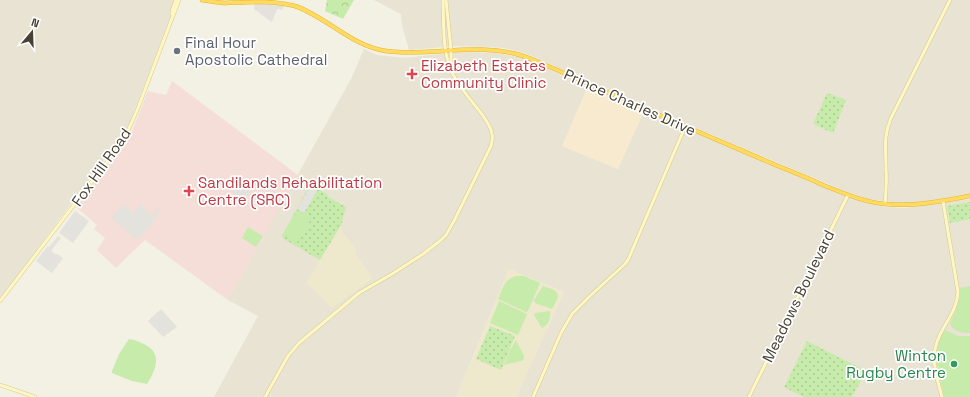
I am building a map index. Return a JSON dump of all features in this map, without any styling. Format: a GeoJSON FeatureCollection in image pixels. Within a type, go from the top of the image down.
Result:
{"type":"FeatureCollection","features":[{"type":"Feature","properties":{"kind":"highway","name":"Prince Charles Drive"},"geometry":{"type":"LineString","coordinates":[[202,0],[224,3],[275,2],[294,6],[310,12],[355,40],[378,50],[402,53],[475,49],[520,55],[560,71],[685,127],[848,195],[872,202],[913,205],[970,196]]}},
{"type":"Feature","properties":{"kind":"highway","name":"Prince Charles Drive"},"geometry":{"type":"LineString","coordinates":[[228,0],[244,2]]}},
{"type":"Feature","properties":{"kind":"street","name":"Fox Hill Road"},"geometry":{"type":"LineString","coordinates":[[0,301],[127,133],[138,108],[177,0]]}},
{"type":"Feature","properties":{"kind":"street"},"geometry":{"type":"LineString","coordinates":[[265,397],[288,356],[299,343],[359,293],[392,274],[422,254],[446,235],[491,146],[493,136],[485,118],[457,81],[451,71],[447,59],[443,0]]}},
{"type":"Feature","properties":{"kind":"street"},"geometry":{"type":"LineString","coordinates":[[446,0],[451,50],[451,71]]}},
{"type":"Feature","properties":{"kind":"street"},"geometry":{"type":"LineString","coordinates":[[885,204],[885,138],[887,128],[950,0]]}},
{"type":"Feature","properties":{"kind":"street"},"geometry":{"type":"LineString","coordinates":[[533,397],[561,333],[572,314],[628,260],[685,127]]}},
{"type":"Feature","properties":{"kind":"street","name":"Meadows Boulevard"},"geometry":{"type":"LineString","coordinates":[[749,397],[848,195]]}},
{"type":"Feature","properties":{"kind":"street"},"geometry":{"type":"LineString","coordinates":[[942,397],[936,367],[935,348],[938,338],[954,309],[958,294],[943,201]]}},
{"type":"Feature","properties":{"kind":"street"},"geometry":{"type":"LineString","coordinates":[[0,385],[35,397]]}},
{"type":"Feature","properties":{"kind":"shaded area"},"geometry":{"type":"Polygon","coordinates":[[[0,0],[177,0],[127,130],[0,299],[0,0]]]}},
{"type":"Feature","properties":{"kind":"shaded area"},"geometry":{"type":"Polygon","coordinates":[[[374,0],[970,0],[970,194],[914,203],[898,203],[869,199],[850,193],[646,107],[525,53],[504,48],[456,46],[409,50],[402,25],[401,14],[374,0]]]}},
{"type":"Feature","properties":{"kind":"shaded area"},"geometry":{"type":"Polygon","coordinates":[[[255,3],[284,6],[282,10],[277,9],[272,22],[254,9],[255,3]]]}},
{"type":"Feature","properties":{"kind":"shaded area"},"geometry":{"type":"Polygon","coordinates":[[[364,49],[377,55],[405,58],[456,52],[496,53],[523,58],[588,86],[562,146],[618,169],[644,111],[844,196],[863,202],[886,207],[905,208],[970,199],[970,397],[516,397],[564,292],[509,269],[456,397],[214,397],[258,316],[228,300],[351,79],[364,49]]]}},
{"type":"Feature","properties":{"kind":"shaded area","name":"Sandilands Rehabilitation Centre (SRC)"},"geometry":{"type":"Polygon","coordinates":[[[172,81],[298,175],[228,300],[145,240],[116,268],[97,250],[105,238],[94,229],[97,225],[76,207],[124,146],[132,131],[148,91],[166,95],[172,81]]]}},
{"type":"Feature","properties":{"kind":"shaded area"},"geometry":{"type":"Polygon","coordinates":[[[588,86],[644,111],[618,169],[562,146],[588,86]]]}},
{"type":"Feature","properties":{"kind":"shaded area"},"geometry":{"type":"Polygon","coordinates":[[[244,182],[250,193],[238,201],[231,190],[244,182]]]}},
{"type":"Feature","properties":{"kind":"shaded area"},"geometry":{"type":"Polygon","coordinates":[[[309,188],[317,191],[304,213],[297,209],[309,188]]]}},
{"type":"Feature","properties":{"kind":"shaded area"},"geometry":{"type":"Polygon","coordinates":[[[123,204],[133,213],[141,204],[152,216],[157,208],[160,210],[153,223],[137,240],[111,218],[123,204]]]}},
{"type":"Feature","properties":{"kind":"shaded area"},"geometry":{"type":"Polygon","coordinates":[[[75,211],[89,221],[73,243],[59,233],[75,211]]]}},
{"type":"Feature","properties":{"kind":"shaded area"},"geometry":{"type":"Polygon","coordinates":[[[341,225],[342,231],[357,250],[355,252],[372,277],[371,280],[332,308],[306,283],[341,225]]]}},
{"type":"Feature","properties":{"kind":"shaded area"},"geometry":{"type":"Polygon","coordinates":[[[58,236],[61,238],[51,251],[63,258],[52,273],[36,261],[58,236]]]}},
{"type":"Feature","properties":{"kind":"shaded area"},"geometry":{"type":"Polygon","coordinates":[[[509,269],[564,292],[516,397],[456,397],[509,269]]]}},
{"type":"Feature","properties":{"kind":"shaded area"},"geometry":{"type":"Polygon","coordinates":[[[161,309],[177,327],[163,337],[148,321],[161,309]]]}},
{"type":"Feature","properties":{"kind":"green space"},"geometry":{"type":"Polygon","coordinates":[[[327,0],[354,0],[343,19],[325,11],[327,0]]]}},
{"type":"Feature","properties":{"kind":"green space"},"geometry":{"type":"Polygon","coordinates":[[[827,93],[846,100],[833,133],[813,124],[827,93]]]}},
{"type":"Feature","properties":{"kind":"green space"},"geometry":{"type":"Polygon","coordinates":[[[312,186],[346,207],[341,225],[320,260],[284,239],[282,236],[308,188],[312,186]]]}},
{"type":"Feature","properties":{"kind":"green space"},"geometry":{"type":"Polygon","coordinates":[[[970,202],[970,219],[950,223],[947,206],[970,202]]]}},
{"type":"Feature","properties":{"kind":"green space"},"geometry":{"type":"Polygon","coordinates":[[[297,210],[311,219],[298,242],[283,234],[297,210]]]}},
{"type":"Feature","properties":{"kind":"green space"},"geometry":{"type":"Polygon","coordinates":[[[248,227],[263,236],[256,247],[242,238],[248,227]]]}},
{"type":"Feature","properties":{"kind":"green space"},"geometry":{"type":"Polygon","coordinates":[[[516,276],[524,276],[540,283],[528,311],[526,312],[498,299],[506,282],[516,276]]]}},
{"type":"Feature","properties":{"kind":"green space"},"geometry":{"type":"Polygon","coordinates":[[[543,286],[556,292],[558,296],[552,309],[535,303],[534,300],[543,286]]]}},
{"type":"Feature","properties":{"kind":"green space"},"geometry":{"type":"Polygon","coordinates":[[[970,286],[970,333],[967,333],[955,330],[950,324],[959,302],[960,288],[970,286]]]}},
{"type":"Feature","properties":{"kind":"green space"},"geometry":{"type":"Polygon","coordinates":[[[499,301],[527,314],[518,335],[490,323],[499,301]]]}},
{"type":"Feature","properties":{"kind":"green space"},"geometry":{"type":"Polygon","coordinates":[[[550,311],[549,321],[542,328],[534,315],[535,313],[550,311]]]}},
{"type":"Feature","properties":{"kind":"green space"},"geometry":{"type":"Polygon","coordinates":[[[490,326],[515,336],[501,370],[476,359],[490,326]]]}},
{"type":"Feature","properties":{"kind":"green space","name":"Winton Rugby Centre"},"geometry":{"type":"Polygon","coordinates":[[[945,330],[958,336],[970,336],[970,397],[944,397],[937,365],[936,352],[940,338],[945,330]]]}},
{"type":"Feature","properties":{"kind":"green space"},"geometry":{"type":"Polygon","coordinates":[[[129,339],[135,340],[150,348],[156,357],[155,368],[147,384],[132,381],[112,373],[119,354],[129,339]]]}},
{"type":"Feature","properties":{"kind":"green space"},"geometry":{"type":"Polygon","coordinates":[[[516,340],[524,359],[504,365],[509,352],[516,340]]]}},
{"type":"Feature","properties":{"kind":"green space"},"geometry":{"type":"Polygon","coordinates":[[[807,341],[866,371],[852,397],[804,397],[784,387],[807,341]]]}},
{"type":"Feature","properties":{"kind":"place","name":"Final Hour Apostolic Cathedral"},"geometry":{"type":"Point","coordinates":[177,51]}},
{"type":"Feature","properties":{"kind":"place","name":"Elizabeth Estates Community Clinic"},"geometry":{"type":"Point","coordinates":[412,74]}},
{"type":"Feature","properties":{"kind":"place","name":"Sandilands Rehabilitation Centre (SRC)"},"geometry":{"type":"Point","coordinates":[189,191]}},
{"type":"Feature","properties":{"kind":"place","name":"Winton Rugby Centre"},"geometry":{"type":"Point","coordinates":[954,364]}}]}
